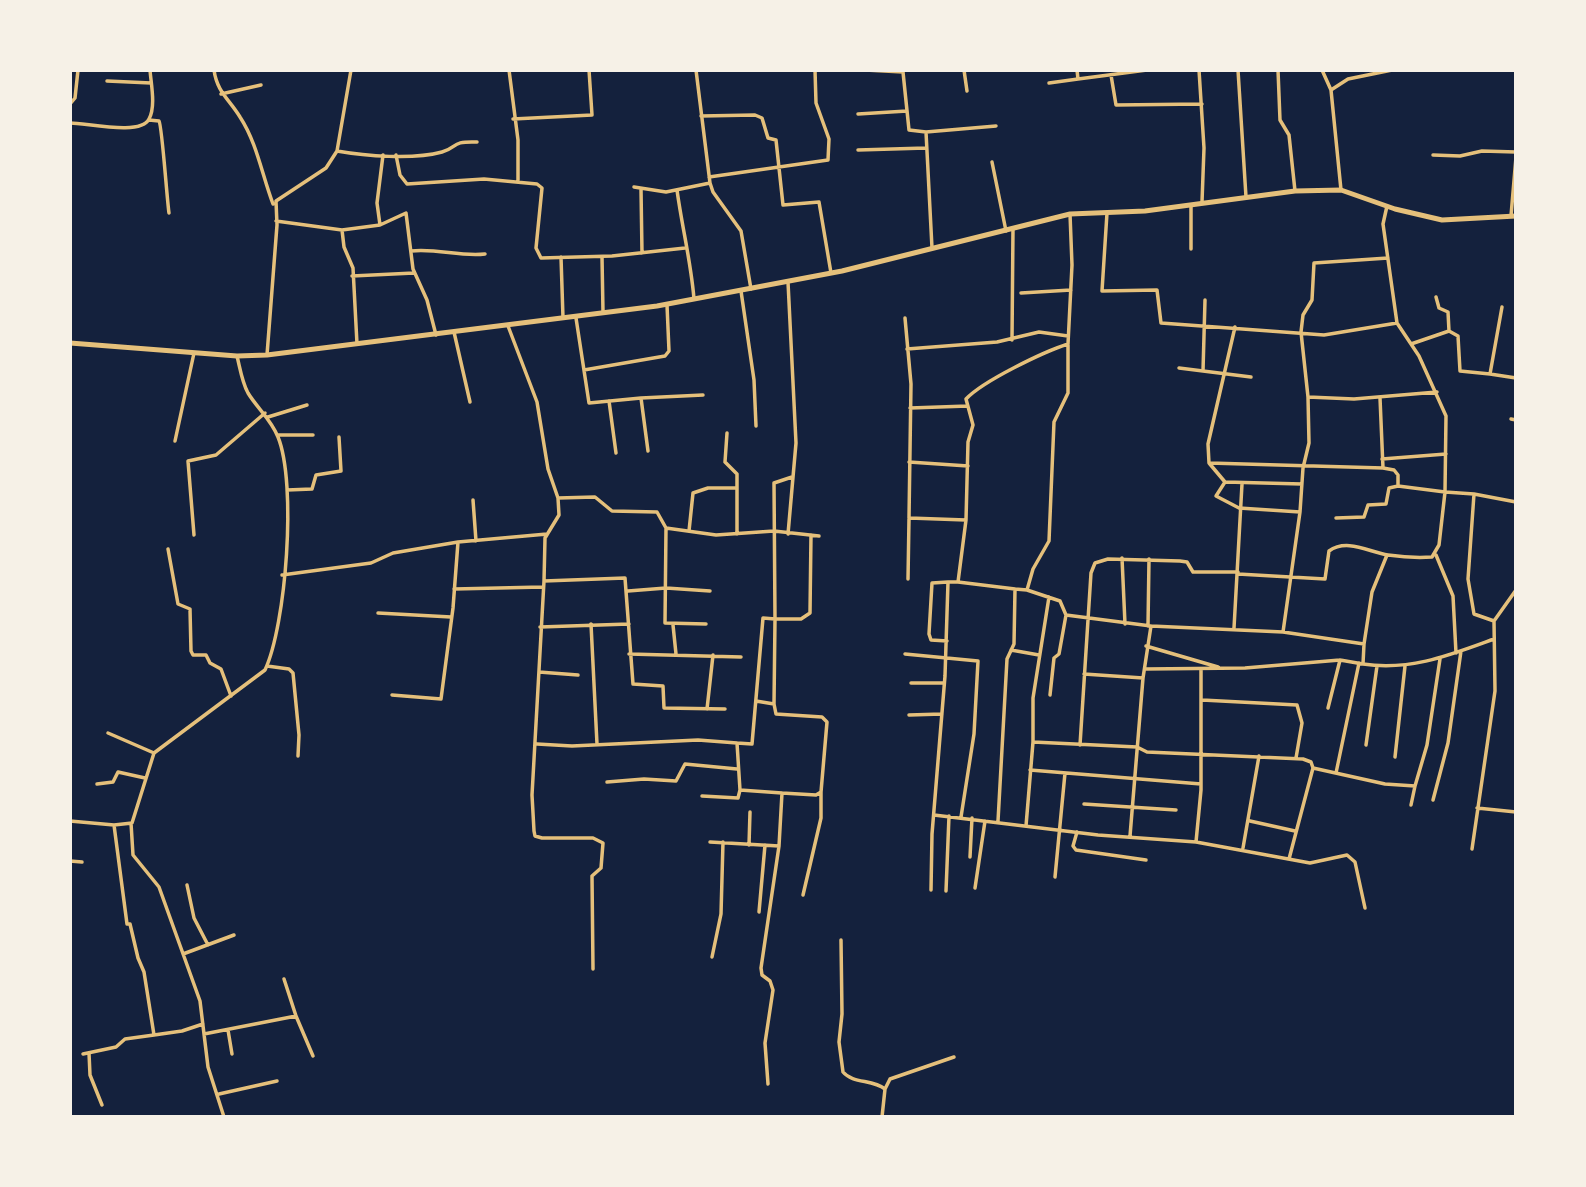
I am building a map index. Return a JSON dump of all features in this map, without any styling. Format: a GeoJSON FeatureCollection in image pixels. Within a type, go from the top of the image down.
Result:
{"type":"FeatureCollection","features":[{"type":"Feature","properties":{"kind":"main road"},"geometry":{"type":"LineString","coordinates":[[70,342],[237,356],[267,355],[576,318],[667,305],[831,274],[1070,214],[1107,213],[1246,199],[1295,191],[1341,190],[1387,206],[1442,220],[1514,216]]}},
{"type":"Feature","properties":{"kind":"street"},"geometry":{"type":"LineString","coordinates":[[70,103],[75,98],[78,70]]}},
{"type":"Feature","properties":{"kind":"street"},"geometry":{"type":"LineString","coordinates":[[149,120],[150,70]]}},
{"type":"Feature","properties":{"kind":"street"},"geometry":{"type":"LineString","coordinates":[[214,70],[221,94],[240,116],[274,206],[276,220],[267,355]]}},
{"type":"Feature","properties":{"kind":"street"},"geometry":{"type":"LineString","coordinates":[[274,206],[276,201],[326,168],[337,151],[351,70]]}},
{"type":"Feature","properties":{"kind":"street"},"geometry":{"type":"LineString","coordinates":[[509,70],[513,119],[518,140],[518,180]]}},
{"type":"Feature","properties":{"kind":"street"},"geometry":{"type":"LineString","coordinates":[[513,119],[592,115],[589,70]]}},
{"type":"Feature","properties":{"kind":"street"},"geometry":{"type":"LineString","coordinates":[[696,70],[713,192],[741,231],[751,289]]}},
{"type":"Feature","properties":{"kind":"street"},"geometry":{"type":"LineString","coordinates":[[635,187],[659,192],[677,190],[710,180],[828,160],[831,153],[829,139],[816,103],[815,70]]}},
{"type":"Feature","properties":{"kind":"street"},"geometry":{"type":"LineString","coordinates":[[864,70],[903,71],[909,130],[926,132],[996,126]]}},
{"type":"Feature","properties":{"kind":"street"},"geometry":{"type":"LineString","coordinates":[[964,70],[967,91]]}},
{"type":"Feature","properties":{"kind":"street"},"geometry":{"type":"LineString","coordinates":[[1077,70],[1077,79]]}},
{"type":"Feature","properties":{"kind":"street"},"geometry":{"type":"LineString","coordinates":[[1049,83],[1147,70]]}},
{"type":"Feature","properties":{"kind":"street"},"geometry":{"type":"LineString","coordinates":[[1199,70],[1202,104],[1202,202]]}},
{"type":"Feature","properties":{"kind":"street"},"geometry":{"type":"LineString","coordinates":[[1238,70],[1246,199]]}},
{"type":"Feature","properties":{"kind":"street"},"geometry":{"type":"LineString","coordinates":[[1278,70],[1280,120],[1289,135],[1295,191]]}},
{"type":"Feature","properties":{"kind":"street"},"geometry":{"type":"LineString","coordinates":[[1322,70],[1331,90],[1341,190]]}},
{"type":"Feature","properties":{"kind":"street"},"geometry":{"type":"LineString","coordinates":[[1331,90],[1348,79],[1392,70]]}},
{"type":"Feature","properties":{"kind":"street"},"geometry":{"type":"LineString","coordinates":[[1111,75],[1116,105],[1202,104]]}},
{"type":"Feature","properties":{"kind":"street"},"geometry":{"type":"LineString","coordinates":[[107,81],[151,83]]}},
{"type":"Feature","properties":{"kind":"street"},"geometry":{"type":"LineString","coordinates":[[221,94],[261,85]]}},
{"type":"Feature","properties":{"kind":"street"},"geometry":{"type":"LineString","coordinates":[[858,114],[907,111]]}},
{"type":"Feature","properties":{"kind":"street"},"geometry":{"type":"LineString","coordinates":[[701,117],[755,115],[762,118],[768,138],[776,139],[780,156],[783,205],[819,202],[831,274]]}},
{"type":"Feature","properties":{"kind":"street"},"geometry":{"type":"LineString","coordinates":[[70,123],[136,128],[149,120],[159,121],[162,125],[161,155],[169,213]]}},
{"type":"Feature","properties":{"kind":"street"},"geometry":{"type":"LineString","coordinates":[[926,132],[932,250]]}},
{"type":"Feature","properties":{"kind":"street"},"geometry":{"type":"LineString","coordinates":[[337,151],[383,155],[439,153],[459,141],[477,142]]}},
{"type":"Feature","properties":{"kind":"street"},"geometry":{"type":"LineString","coordinates":[[858,150],[926,148]]}},
{"type":"Feature","properties":{"kind":"street"},"geometry":{"type":"LineString","coordinates":[[1433,155],[1460,156],[1482,150],[1516,155],[1514,216]]}},
{"type":"Feature","properties":{"kind":"street"},"geometry":{"type":"LineString","coordinates":[[380,225],[377,203],[383,155]]}},
{"type":"Feature","properties":{"kind":"street"},"geometry":{"type":"LineString","coordinates":[[396,155],[400,175],[407,184],[518,180],[542,188],[538,256],[602,256],[685,248]]}},
{"type":"Feature","properties":{"kind":"street"},"geometry":{"type":"LineString","coordinates":[[992,162],[1006,230]]}},
{"type":"Feature","properties":{"kind":"street"},"geometry":{"type":"LineString","coordinates":[[641,189],[642,253]]}},
{"type":"Feature","properties":{"kind":"street"},"geometry":{"type":"LineString","coordinates":[[677,190],[685,248],[691,261],[694,299]]}},
{"type":"Feature","properties":{"kind":"street"},"geometry":{"type":"LineString","coordinates":[[1191,204],[1191,249]]}},
{"type":"Feature","properties":{"kind":"street"},"geometry":{"type":"LineString","coordinates":[[1387,206],[1383,224],[1397,323],[1437,392],[1446,416],[1445,492],[1436,555],[1453,596],[1458,652],[1448,743],[1433,800]]}},
{"type":"Feature","properties":{"kind":"street"},"geometry":{"type":"LineString","coordinates":[[276,220],[342,229],[380,225],[406,213],[414,273],[427,300],[436,335]]}},
{"type":"Feature","properties":{"kind":"street"},"geometry":{"type":"LineString","coordinates":[[1107,213],[1102,291],[1157,290],[1161,323],[1324,335],[1397,323]]}},
{"type":"Feature","properties":{"kind":"street"},"geometry":{"type":"LineString","coordinates":[[1027,590],[1033,569],[1049,541],[1054,422],[1068,393],[1070,214]]}},
{"type":"Feature","properties":{"kind":"street"},"geometry":{"type":"LineString","coordinates":[[1012,340],[1013,228]]}},
{"type":"Feature","properties":{"kind":"street"},"geometry":{"type":"LineString","coordinates":[[342,229],[344,247],[353,268],[357,344]]}},
{"type":"Feature","properties":{"kind":"street"},"geometry":{"type":"LineString","coordinates":[[411,251],[428,249],[468,256],[485,254]]}},
{"type":"Feature","properties":{"kind":"street"},"geometry":{"type":"LineString","coordinates":[[602,256],[603,314]]}},
{"type":"Feature","properties":{"kind":"street"},"geometry":{"type":"LineString","coordinates":[[561,257],[563,319]]}},
{"type":"Feature","properties":{"kind":"street"},"geometry":{"type":"LineString","coordinates":[[1283,632],[1300,512],[1303,468],[1309,443],[1308,397],[1301,332],[1303,315],[1312,300],[1314,263],[1388,258]]}},
{"type":"Feature","properties":{"kind":"street"},"geometry":{"type":"LineString","coordinates":[[352,276],[414,273]]}},
{"type":"Feature","properties":{"kind":"street"},"geometry":{"type":"LineString","coordinates":[[788,282],[796,472],[792,477],[774,483],[774,711],[779,715],[825,718],[827,727],[821,818],[803,895]]}},
{"type":"Feature","properties":{"kind":"street"},"geometry":{"type":"LineString","coordinates":[[741,290],[755,390],[756,426]]}},
{"type":"Feature","properties":{"kind":"street"},"geometry":{"type":"LineString","coordinates":[[1021,293],[1071,290]]}},
{"type":"Feature","properties":{"kind":"street"},"geometry":{"type":"LineString","coordinates":[[1436,298],[1439,308],[1448,312],[1449,331]]}},
{"type":"Feature","properties":{"kind":"street"},"geometry":{"type":"LineString","coordinates":[[1203,371],[1202,325],[1205,300]]}},
{"type":"Feature","properties":{"kind":"street"},"geometry":{"type":"LineString","coordinates":[[584,370],[665,356],[669,351],[667,305]]}},
{"type":"Feature","properties":{"kind":"street"},"geometry":{"type":"LineString","coordinates":[[1490,374],[1502,307]]}},
{"type":"Feature","properties":{"kind":"street"},"geometry":{"type":"LineString","coordinates":[[576,318],[589,403],[703,395]]}},
{"type":"Feature","properties":{"kind":"street"},"geometry":{"type":"LineString","coordinates":[[905,318],[910,408],[908,579]]}},
{"type":"Feature","properties":{"kind":"street"},"geometry":{"type":"LineString","coordinates":[[508,326],[537,402],[548,469],[558,498],[559,514],[547,534],[542,558],[544,580],[537,744],[532,795],[534,835],[598,838],[603,843],[601,868],[592,876],[593,969]]}},
{"type":"Feature","properties":{"kind":"street"},"geometry":{"type":"LineString","coordinates":[[1235,327],[1208,444],[1209,463],[1225,482],[1302,484]]}},
{"type":"Feature","properties":{"kind":"street"},"geometry":{"type":"LineString","coordinates":[[1411,344],[1449,331],[1458,336],[1460,371],[1516,378]]}},
{"type":"Feature","properties":{"kind":"street"},"geometry":{"type":"LineString","coordinates":[[454,332],[470,402]]}},
{"type":"Feature","properties":{"kind":"street"},"geometry":{"type":"LineString","coordinates":[[908,349],[1012,340],[1039,332],[1068,336]]}},
{"type":"Feature","properties":{"kind":"street"},"geometry":{"type":"LineString","coordinates":[[958,582],[966,520],[968,442],[974,425],[968,396],[1051,349],[1068,345]]}},
{"type":"Feature","properties":{"kind":"street"},"geometry":{"type":"LineString","coordinates":[[175,441],[194,353]]}},
{"type":"Feature","properties":{"kind":"street"},"geometry":{"type":"LineString","coordinates":[[224,1117],[219,1094],[208,1067],[200,1001],[159,887],[133,855],[131,823],[154,753],[267,666],[274,650],[289,536],[287,490],[277,435],[266,415],[248,394],[237,356]]}},
{"type":"Feature","properties":{"kind":"street"},"geometry":{"type":"LineString","coordinates":[[1179,368],[1251,377]]}},
{"type":"Feature","properties":{"kind":"street"},"geometry":{"type":"LineString","coordinates":[[1308,397],[1380,398],[1437,392]]}},
{"type":"Feature","properties":{"kind":"street"},"geometry":{"type":"LineString","coordinates":[[641,398],[648,451]]}},
{"type":"Feature","properties":{"kind":"street"},"geometry":{"type":"LineString","coordinates":[[1380,398],[1383,468]]}},
{"type":"Feature","properties":{"kind":"street"},"geometry":{"type":"LineString","coordinates":[[609,401],[616,453]]}},
{"type":"Feature","properties":{"kind":"street"},"geometry":{"type":"LineString","coordinates":[[194,535],[188,461],[216,454],[266,415],[307,405]]}},
{"type":"Feature","properties":{"kind":"street"},"geometry":{"type":"LineString","coordinates":[[910,408],[968,406]]}},
{"type":"Feature","properties":{"kind":"street"},"geometry":{"type":"LineString","coordinates":[[726,433],[725,462],[736,471],[737,534]]}},
{"type":"Feature","properties":{"kind":"street"},"geometry":{"type":"LineString","coordinates":[[277,435],[313,435]]}},
{"type":"Feature","properties":{"kind":"street"},"geometry":{"type":"LineString","coordinates":[[287,490],[312,489],[316,475],[341,471],[339,437]]}},
{"type":"Feature","properties":{"kind":"street"},"geometry":{"type":"LineString","coordinates":[[1382,459],[1447,454]]}},
{"type":"Feature","properties":{"kind":"street"},"geometry":{"type":"LineString","coordinates":[[909,462],[968,466]]}},
{"type":"Feature","properties":{"kind":"street"},"geometry":{"type":"LineString","coordinates":[[1209,463],[1303,468],[1383,468],[1394,470],[1398,475],[1398,486]]}},
{"type":"Feature","properties":{"kind":"street"},"geometry":{"type":"LineString","coordinates":[[788,534],[792,477]]}},
{"type":"Feature","properties":{"kind":"street"},"geometry":{"type":"LineString","coordinates":[[1225,482],[1216,496],[1238,508],[1300,512]]}},
{"type":"Feature","properties":{"kind":"street"},"geometry":{"type":"LineString","coordinates":[[1234,628],[1238,573],[1238,508],[1242,483]]}},
{"type":"Feature","properties":{"kind":"street"},"geometry":{"type":"LineString","coordinates":[[1336,518],[1364,517],[1368,505],[1386,503],[1389,488],[1398,486],[1474,494],[1516,502]]}},
{"type":"Feature","properties":{"kind":"street"},"geometry":{"type":"LineString","coordinates":[[689,531],[693,493],[708,488],[737,488]]}},
{"type":"Feature","properties":{"kind":"street"},"geometry":{"type":"LineString","coordinates":[[1474,494],[1468,579],[1474,614],[1494,621]]}},
{"type":"Feature","properties":{"kind":"street"},"geometry":{"type":"LineString","coordinates":[[558,498],[595,497],[612,511],[657,512],[666,528],[665,623],[706,624]]}},
{"type":"Feature","properties":{"kind":"street"},"geometry":{"type":"LineString","coordinates":[[473,499],[476,541]]}},
{"type":"Feature","properties":{"kind":"street"},"geometry":{"type":"LineString","coordinates":[[909,518],[966,520]]}},
{"type":"Feature","properties":{"kind":"street"},"geometry":{"type":"LineString","coordinates":[[666,528],[737,534],[774,531],[819,536]]}},
{"type":"Feature","properties":{"kind":"street"},"geometry":{"type":"LineString","coordinates":[[282,575],[371,563],[393,553],[458,542],[547,534]]}},
{"type":"Feature","properties":{"kind":"street"},"geometry":{"type":"LineString","coordinates":[[537,744],[698,740],[752,744],[763,618],[801,619],[810,613],[811,536]]}},
{"type":"Feature","properties":{"kind":"street"},"geometry":{"type":"LineString","coordinates":[[392,695],[441,699],[458,542]]}},
{"type":"Feature","properties":{"kind":"street"},"geometry":{"type":"LineString","coordinates":[[1080,746],[1092,568],[1099,561],[1122,558],[1185,561],[1194,572],[1325,579],[1329,551],[1333,548],[1361,547],[1387,555],[1423,558],[1436,555]]}},
{"type":"Feature","properties":{"kind":"street"},"geometry":{"type":"LineString","coordinates":[[168,549],[178,604],[190,609],[191,651],[193,655],[206,655],[210,663],[221,669],[231,696]]}},
{"type":"Feature","properties":{"kind":"street"},"geometry":{"type":"LineString","coordinates":[[1336,774],[1361,664],[1372,592],[1387,555]]}},
{"type":"Feature","properties":{"kind":"street"},"geometry":{"type":"LineString","coordinates":[[1122,558],[1125,624]]}},
{"type":"Feature","properties":{"kind":"street"},"geometry":{"type":"LineString","coordinates":[[1130,837],[1149,626],[1149,559]]}},
{"type":"Feature","properties":{"kind":"street"},"geometry":{"type":"LineString","coordinates":[[544,580],[627,580],[631,681],[636,685],[663,686],[664,708],[725,709]]}},
{"type":"Feature","properties":{"kind":"street"},"geometry":{"type":"LineString","coordinates":[[931,890],[945,683],[948,582]]}},
{"type":"Feature","properties":{"kind":"street"},"geometry":{"type":"LineString","coordinates":[[947,641],[932,640],[929,634],[932,583],[958,582],[1027,590],[1063,603],[1066,615],[1059,654],[1054,658],[1050,695]]}},
{"type":"Feature","properties":{"kind":"street"},"geometry":{"type":"LineString","coordinates":[[454,589],[543,587]]}},
{"type":"Feature","properties":{"kind":"street"},"geometry":{"type":"LineString","coordinates":[[628,592],[666,588],[710,591]]}},
{"type":"Feature","properties":{"kind":"street"},"geometry":{"type":"LineString","coordinates":[[998,821],[1007,659],[1016,629],[1015,589]]}},
{"type":"Feature","properties":{"kind":"street"},"geometry":{"type":"LineString","coordinates":[[1472,849],[1494,691],[1494,621],[1516,590]]}},
{"type":"Feature","properties":{"kind":"street"},"geometry":{"type":"LineString","coordinates":[[1026,827],[1033,698],[1049,597]]}},
{"type":"Feature","properties":{"kind":"street"},"geometry":{"type":"LineString","coordinates":[[378,614],[451,617]]}},
{"type":"Feature","properties":{"kind":"street"},"geometry":{"type":"LineString","coordinates":[[1066,615],[1149,626],[1283,632],[1364,644]]}},
{"type":"Feature","properties":{"kind":"street"},"geometry":{"type":"LineString","coordinates":[[591,624],[597,744]]}},
{"type":"Feature","properties":{"kind":"street"},"geometry":{"type":"LineString","coordinates":[[540,627],[629,624]]}},
{"type":"Feature","properties":{"kind":"street"},"geometry":{"type":"LineString","coordinates":[[673,625],[676,654]]}},
{"type":"Feature","properties":{"kind":"street"},"geometry":{"type":"LineString","coordinates":[[1144,669],[1201,669],[1340,660],[1377,666],[1405,666],[1440,659],[1494,639]]}},
{"type":"Feature","properties":{"kind":"street"},"geometry":{"type":"LineString","coordinates":[[1146,646],[1221,668]]}},
{"type":"Feature","properties":{"kind":"street"},"geometry":{"type":"LineString","coordinates":[[1011,650],[1039,655]]}},
{"type":"Feature","properties":{"kind":"street"},"geometry":{"type":"LineString","coordinates":[[629,654],[741,657]]}},
{"type":"Feature","properties":{"kind":"street"},"geometry":{"type":"LineString","coordinates":[[905,654],[974,659],[979,666],[974,734],[961,817]]}},
{"type":"Feature","properties":{"kind":"street"},"geometry":{"type":"LineString","coordinates":[[707,709],[713,655]]}},
{"type":"Feature","properties":{"kind":"street"},"geometry":{"type":"LineString","coordinates":[[1411,805],[1425,755],[1440,659]]}},
{"type":"Feature","properties":{"kind":"street"},"geometry":{"type":"LineString","coordinates":[[1328,708],[1340,660]]}},
{"type":"Feature","properties":{"kind":"street"},"geometry":{"type":"LineString","coordinates":[[267,666],[289,669],[293,673],[299,735],[298,756]]}},
{"type":"Feature","properties":{"kind":"street"},"geometry":{"type":"LineString","coordinates":[[1366,745],[1377,666]]}},
{"type":"Feature","properties":{"kind":"street"},"geometry":{"type":"LineString","coordinates":[[1395,757],[1405,666]]}},
{"type":"Feature","properties":{"kind":"street"},"geometry":{"type":"LineString","coordinates":[[1196,842],[1201,784],[1201,669]]}},
{"type":"Feature","properties":{"kind":"street"},"geometry":{"type":"LineString","coordinates":[[540,672],[578,675]]}},
{"type":"Feature","properties":{"kind":"street"},"geometry":{"type":"LineString","coordinates":[[1084,674],[1143,678]]}},
{"type":"Feature","properties":{"kind":"street"},"geometry":{"type":"LineString","coordinates":[[911,683],[945,683]]}},
{"type":"Feature","properties":{"kind":"street"},"geometry":{"type":"LineString","coordinates":[[1202,700],[1297,705],[1303,723],[1296,758]]}},
{"type":"Feature","properties":{"kind":"street"},"geometry":{"type":"LineString","coordinates":[[756,701],[774,704]]}},
{"type":"Feature","properties":{"kind":"street"},"geometry":{"type":"LineString","coordinates":[[909,716],[942,714]]}},
{"type":"Feature","properties":{"kind":"street"},"geometry":{"type":"LineString","coordinates":[[108,733],[154,753]]}},
{"type":"Feature","properties":{"kind":"street"},"geometry":{"type":"LineString","coordinates":[[1032,741],[1080,746],[1137,747],[1147,752],[1201,752],[1296,758],[1311,762],[1313,768],[1289,859]]}},
{"type":"Feature","properties":{"kind":"street"},"geometry":{"type":"LineString","coordinates":[[702,796],[738,797],[740,790],[737,743]]}},
{"type":"Feature","properties":{"kind":"street"},"geometry":{"type":"LineString","coordinates":[[1243,848],[1250,821],[1259,756]]}},
{"type":"Feature","properties":{"kind":"street"},"geometry":{"type":"LineString","coordinates":[[607,782],[644,779],[677,781],[685,764],[737,769]]}},
{"type":"Feature","properties":{"kind":"street"},"geometry":{"type":"LineString","coordinates":[[1313,768],[1385,784],[1415,786]]}},
{"type":"Feature","properties":{"kind":"street"},"geometry":{"type":"LineString","coordinates":[[1030,770],[1201,784]]}},
{"type":"Feature","properties":{"kind":"street"},"geometry":{"type":"LineString","coordinates":[[97,784],[113,782],[118,772],[145,778]]}},
{"type":"Feature","properties":{"kind":"street"},"geometry":{"type":"LineString","coordinates":[[1055,877],[1065,773]]}},
{"type":"Feature","properties":{"kind":"street"},"geometry":{"type":"LineString","coordinates":[[740,790],[816,795],[821,792]]}},
{"type":"Feature","properties":{"kind":"street"},"geometry":{"type":"LineString","coordinates":[[768,1084],[765,1043],[773,990],[770,981],[762,975],[761,968],[779,846],[782,793]]}},
{"type":"Feature","properties":{"kind":"street"},"geometry":{"type":"LineString","coordinates":[[1084,804],[1176,810]]}},
{"type":"Feature","properties":{"kind":"street"},"geometry":{"type":"LineString","coordinates":[[1477,808],[1516,812]]}},
{"type":"Feature","properties":{"kind":"street"},"geometry":{"type":"LineString","coordinates":[[749,845],[750,811]]}},
{"type":"Feature","properties":{"kind":"street"},"geometry":{"type":"LineString","coordinates":[[934,815],[998,821],[1060,831],[1196,842],[1243,848],[1256,855],[1310,863],[1347,855],[1355,862],[1365,908]]}},
{"type":"Feature","properties":{"kind":"street"},"geometry":{"type":"LineString","coordinates":[[946,891],[949,816]]}},
{"type":"Feature","properties":{"kind":"street"},"geometry":{"type":"LineString","coordinates":[[970,857],[972,818]]}},
{"type":"Feature","properties":{"kind":"street"},"geometry":{"type":"LineString","coordinates":[[975,888],[986,820]]}},
{"type":"Feature","properties":{"kind":"street"},"geometry":{"type":"LineString","coordinates":[[70,821],[114,825],[131,823]]}},
{"type":"Feature","properties":{"kind":"street"},"geometry":{"type":"LineString","coordinates":[[1250,821],[1295,831]]}},
{"type":"Feature","properties":{"kind":"street"},"geometry":{"type":"LineString","coordinates":[[114,825],[128,924],[145,971],[154,1035]]}},
{"type":"Feature","properties":{"kind":"street"},"geometry":{"type":"LineString","coordinates":[[1077,832],[1073,846],[1076,850],[1146,860]]}},
{"type":"Feature","properties":{"kind":"street"},"geometry":{"type":"LineString","coordinates":[[710,842],[779,846]]}},
{"type":"Feature","properties":{"kind":"street"},"geometry":{"type":"LineString","coordinates":[[712,957],[721,914],[723,842]]}},
{"type":"Feature","properties":{"kind":"street"},"geometry":{"type":"LineString","coordinates":[[759,912],[765,845]]}},
{"type":"Feature","properties":{"kind":"street"},"geometry":{"type":"LineString","coordinates":[[70,861],[82,862]]}},
{"type":"Feature","properties":{"kind":"street"},"geometry":{"type":"LineString","coordinates":[[187,885],[194,918],[208,945]]}},
{"type":"Feature","properties":{"kind":"street"},"geometry":{"type":"LineString","coordinates":[[183,954],[234,935]]}},
{"type":"Feature","properties":{"kind":"street"},"geometry":{"type":"LineString","coordinates":[[841,940],[842,1014],[839,1047],[843,1072],[851,1079],[873,1082],[885,1089]]}},
{"type":"Feature","properties":{"kind":"street"},"geometry":{"type":"LineString","coordinates":[[284,979],[313,1056]]}},
{"type":"Feature","properties":{"kind":"street"},"geometry":{"type":"LineString","coordinates":[[204,1034],[296,1016]]}},
{"type":"Feature","properties":{"kind":"street"},"geometry":{"type":"LineString","coordinates":[[102,1105],[90,1075],[86,1053],[116,1047],[125,1039],[182,1031],[203,1024]]}},
{"type":"Feature","properties":{"kind":"street"},"geometry":{"type":"LineString","coordinates":[[228,1030],[232,1054]]}},
{"type":"Feature","properties":{"kind":"street"},"geometry":{"type":"LineString","coordinates":[[882,1117],[885,1089],[890,1079],[954,1057]]}},
{"type":"Feature","properties":{"kind":"street"},"geometry":{"type":"LineString","coordinates":[[219,1094],[276,1080]]}}]}
